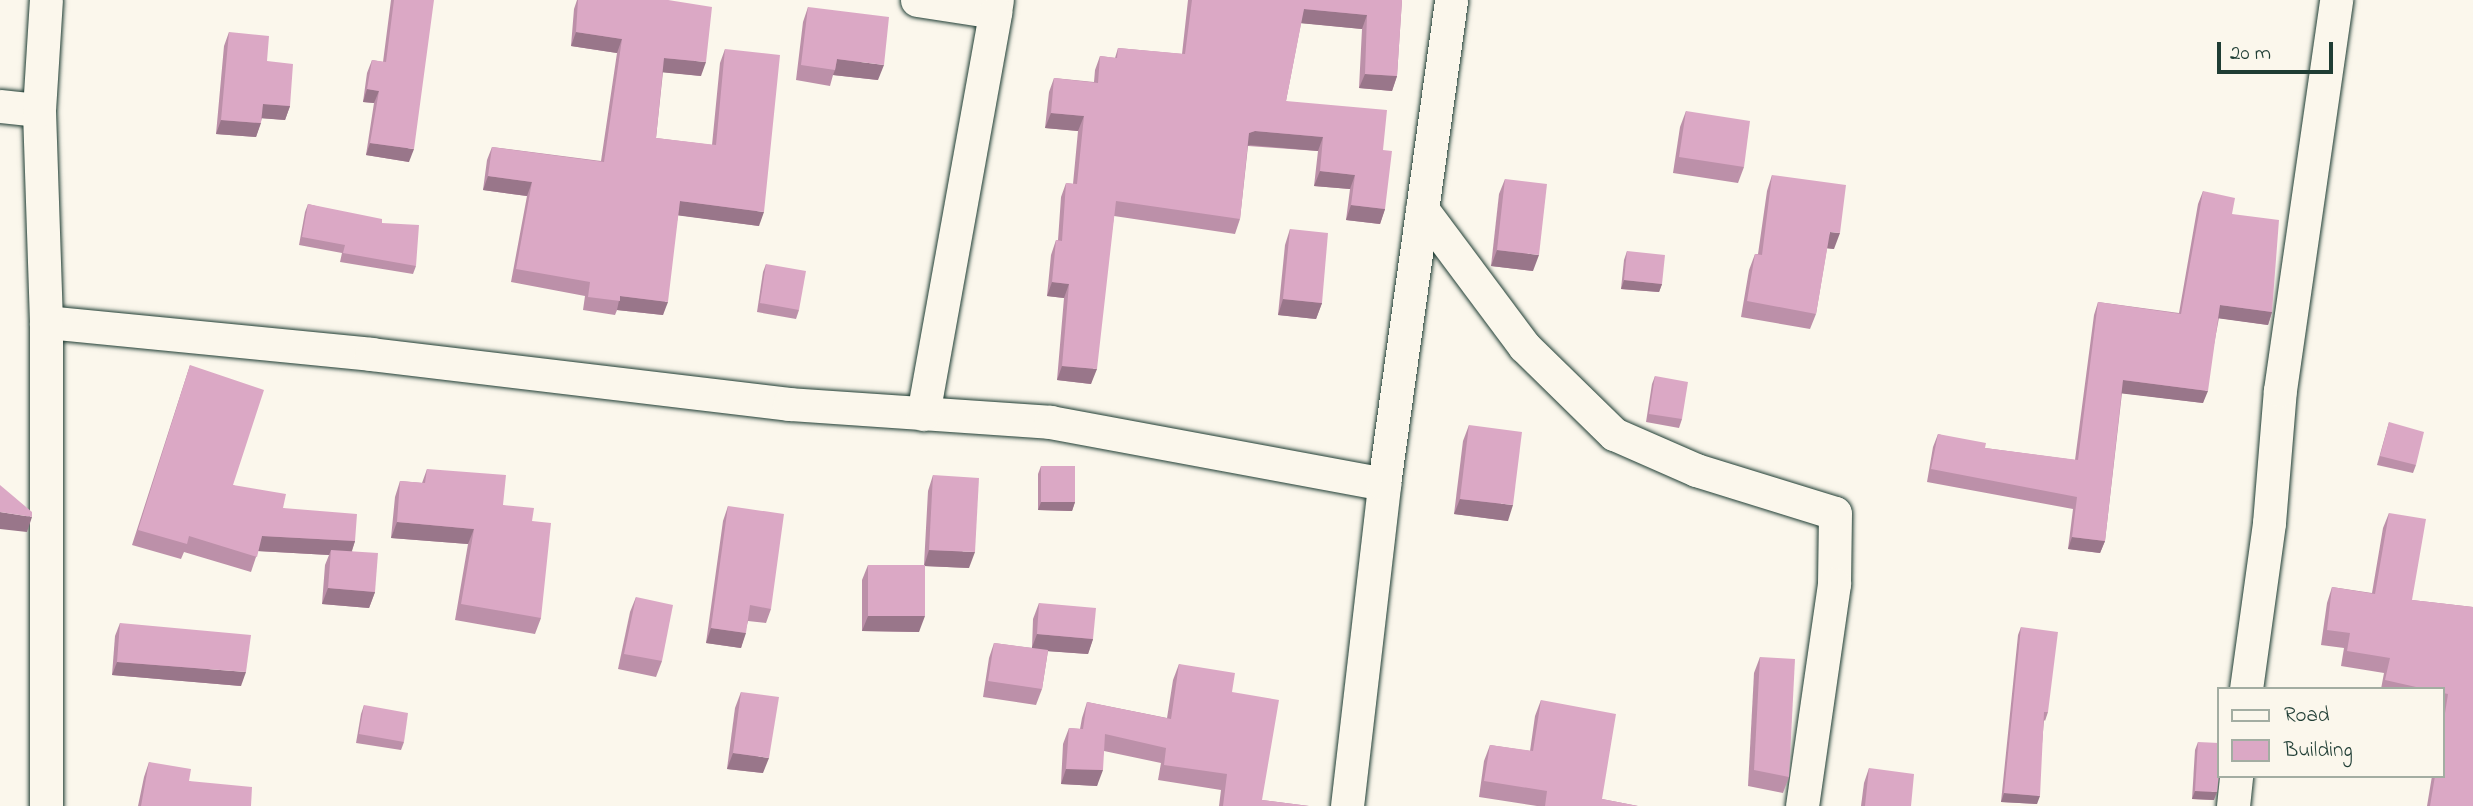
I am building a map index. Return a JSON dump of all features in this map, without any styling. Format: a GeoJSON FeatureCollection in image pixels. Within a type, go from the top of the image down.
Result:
{"type":"FeatureCollection","features":[{"type":"Feature","properties":{"kind":"street"},"geometry":{"type":"LineString","coordinates":[[46,0],[39,110],[46,322],[46,806]]}},
{"type":"Feature","properties":{"kind":"street"},"geometry":{"type":"LineString","coordinates":[[917,0],[995,6],[923,414]]}},
{"type":"Feature","properties":{"kind":"street"},"geometry":{"type":"LineString","coordinates":[[1347,806],[1384,484],[1451,0]]}},
{"type":"Feature","properties":{"kind":"street"},"geometry":{"type":"LineString","coordinates":[[2246,687],[2269,523],[2280,390],[2336,0]]}},
{"type":"Feature","properties":{"kind":"street"},"geometry":{"type":"LineString","coordinates":[[0,106],[39,110]]}},
{"type":"Feature","properties":{"kind":"street"},"geometry":{"type":"LineString","coordinates":[[1422,209],[1524,346],[1614,434],[1696,470],[1835,513],[1833,584],[1802,806]]}},
{"type":"Feature","properties":{"kind":"street"},"geometry":{"type":"LineString","coordinates":[[46,322],[371,354],[789,404],[1050,422],[1384,484]]}},
{"type":"Feature","properties":{"kind":"street"},"geometry":{"type":"LineString","coordinates":[[2233,806],[2235,778]]}},
{"type":"Feature","properties":{"kind":"building"},"geometry":{"type":"Polygon","coordinates":[[[394,0],[434,0],[414,149],[370,143],[379,91],[367,89],[372,60],[386,62],[394,0]]]}},
{"type":"Feature","properties":{"kind":"building"},"geometry":{"type":"Polygon","coordinates":[[[578,0],[668,0],[712,7],[706,62],[664,58],[656,138],[716,145],[725,49],[780,55],[764,212],[680,201],[668,302],[620,296],[620,301],[588,297],[590,282],[516,269],[532,182],[488,176],[492,147],[604,162],[622,39],[576,32],[578,0]]]}},
{"type":"Feature","properties":{"kind":"building"},"geometry":{"type":"Polygon","coordinates":[[[1192,0],[1402,0],[1397,76],[1365,74],[1367,15],[1304,9],[1286,101],[1387,110],[1383,150],[1392,151],[1385,209],[1351,205],[1355,175],[1320,171],[1323,137],[1255,131],[1249,133],[1240,219],[1116,201],[1097,369],[1062,366],[1069,284],[1052,282],[1056,240],[1062,241],[1066,183],[1077,184],[1084,116],[1051,113],[1054,78],[1098,83],[1100,56],[1117,58],[1118,48],[1185,54],[1192,0]]]}},
{"type":"Feature","properties":{"kind":"building"},"geometry":{"type":"Polygon","coordinates":[[[808,7],[889,17],[884,65],[837,59],[835,70],[801,65],[808,7]]]}},
{"type":"Feature","properties":{"kind":"building"},"geometry":{"type":"Polygon","coordinates":[[[229,32],[269,36],[267,61],[293,64],[290,106],[263,104],[261,123],[221,120],[229,32]]]}},
{"type":"Feature","properties":{"kind":"building"},"geometry":{"type":"Polygon","coordinates":[[[1686,111],[1750,121],[1744,167],[1679,157],[1686,111]]]}},
{"type":"Feature","properties":{"kind":"building"},"geometry":{"type":"Polygon","coordinates":[[[1772,175],[1846,185],[1840,233],[1830,232],[1816,314],[1747,301],[1755,254],[1762,255],[1772,175]]]}},
{"type":"Feature","properties":{"kind":"building"},"geometry":{"type":"Polygon","coordinates":[[[1505,179],[1547,184],[1539,255],[1497,250],[1505,179]]]}},
{"type":"Feature","properties":{"kind":"building"},"geometry":{"type":"Polygon","coordinates":[[[2203,191],[2235,198],[2232,214],[2279,220],[2272,312],[2220,305],[2208,391],[2123,380],[2105,541],[2072,537],[2077,497],[1931,469],[1938,434],[1986,443],[1985,448],[2078,460],[2098,302],[2181,314],[2203,191]]]}},
{"type":"Feature","properties":{"kind":"building"},"geometry":{"type":"Polygon","coordinates":[[[308,204],[382,219],[382,223],[419,225],[416,266],[343,253],[345,245],[302,237],[308,204]]]}},
{"type":"Feature","properties":{"kind":"building"},"geometry":{"type":"Polygon","coordinates":[[[1290,229],[1328,233],[1322,303],[1283,299],[1290,229]]]}},
{"type":"Feature","properties":{"kind":"building"},"geometry":{"type":"Polygon","coordinates":[[[1627,251],[1665,255],[1662,284],[1624,280],[1627,251]]]}},
{"type":"Feature","properties":{"kind":"building"},"geometry":{"type":"Polygon","coordinates":[[[766,264],[806,271],[799,310],[760,303],[766,264]]]}},
{"type":"Feature","properties":{"kind":"building"},"geometry":{"type":"Polygon","coordinates":[[[190,365],[264,390],[233,485],[286,494],[283,508],[357,514],[355,541],[262,536],[257,557],[189,536],[187,544],[138,530],[190,365]]]}},
{"type":"Feature","properties":{"kind":"building"},"geometry":{"type":"Polygon","coordinates":[[[1655,376],[1688,382],[1682,419],[1649,414],[1655,376]]]}},
{"type":"Feature","properties":{"kind":"building"},"geometry":{"type":"Polygon","coordinates":[[[2389,422],[2424,432],[2416,465],[2380,456],[2389,422]]]}},
{"type":"Feature","properties":{"kind":"building"},"geometry":{"type":"Polygon","coordinates":[[[1469,425],[1522,432],[1513,505],[1460,499],[1469,425]]]}},
{"type":"Feature","properties":{"kind":"building"},"geometry":{"type":"Polygon","coordinates":[[[1041,466],[1075,466],[1075,502],[1041,502],[1041,466]]]}},
{"type":"Feature","properties":{"kind":"building"},"geometry":{"type":"Polygon","coordinates":[[[427,469],[506,475],[503,505],[534,508],[532,521],[551,523],[541,618],[461,604],[474,529],[397,522],[400,481],[425,483],[427,469]]]}},
{"type":"Feature","properties":{"kind":"building"},"geometry":{"type":"Polygon","coordinates":[[[933,475],[979,478],[975,552],[929,550],[933,475]]]}},
{"type":"Feature","properties":{"kind":"building"},"geometry":{"type":"Polygon","coordinates":[[[0,485],[32,512],[32,517],[0,512],[0,485]]]}},
{"type":"Feature","properties":{"kind":"building"},"geometry":{"type":"Polygon","coordinates":[[[728,506],[784,514],[771,609],[750,605],[746,633],[711,628],[728,506]]]}},
{"type":"Feature","properties":{"kind":"building"},"geometry":{"type":"Polygon","coordinates":[[[2389,513],[2426,519],[2412,600],[2473,607],[2473,806],[2430,806],[2435,778],[2445,778],[2445,713],[2448,694],[2445,693],[2445,687],[2416,687],[2385,680],[2390,658],[2347,651],[2350,633],[2327,630],[2332,587],[2375,594],[2389,513]]]}},
{"type":"Feature","properties":{"kind":"building"},"geometry":{"type":"Polygon","coordinates":[[[331,550],[378,553],[375,592],[328,588],[331,550]]]}},
{"type":"Feature","properties":{"kind":"building"},"geometry":{"type":"Polygon","coordinates":[[[868,565],[925,565],[925,616],[868,616],[868,565]]]}},
{"type":"Feature","properties":{"kind":"building"},"geometry":{"type":"Polygon","coordinates":[[[636,597],[673,605],[662,661],[624,654],[636,597]]]}},
{"type":"Feature","properties":{"kind":"building"},"geometry":{"type":"Polygon","coordinates":[[[1039,603],[1096,608],[1093,639],[1037,634],[1039,603]]]}},
{"type":"Feature","properties":{"kind":"building"},"geometry":{"type":"Polygon","coordinates":[[[120,623],[251,635],[246,672],[117,662],[120,623]]]}},
{"type":"Feature","properties":{"kind":"building"},"geometry":{"type":"Polygon","coordinates":[[[2021,627],[2058,632],[2048,712],[2044,712],[2040,796],[2004,793],[2021,627]]]}},
{"type":"Feature","properties":{"kind":"building"},"geometry":{"type":"Polygon","coordinates":[[[994,643],[1048,650],[1042,689],[988,681],[994,643]]]}},
{"type":"Feature","properties":{"kind":"building"},"geometry":{"type":"Polygon","coordinates":[[[1760,657],[1795,659],[1789,777],[1754,770],[1760,657]]]}},
{"type":"Feature","properties":{"kind":"building"},"geometry":{"type":"Polygon","coordinates":[[[1179,664],[1235,673],[1232,692],[1279,700],[1262,800],[1309,806],[1223,806],[1227,774],[1164,765],[1166,748],[1105,734],[1103,770],[1066,769],[1069,728],[1083,729],[1087,702],[1171,719],[1179,664]]]}},
{"type":"Feature","properties":{"kind":"building"},"geometry":{"type":"Polygon","coordinates":[[[741,692],[779,697],[769,758],[733,753],[741,692]]]}},
{"type":"Feature","properties":{"kind":"building"},"geometry":{"type":"Polygon","coordinates":[[[1541,700],[1616,714],[1602,799],[1638,806],[1545,806],[1547,791],[1484,781],[1490,745],[1533,751],[1541,700]]]}},
{"type":"Feature","properties":{"kind":"building"},"geometry":{"type":"Polygon","coordinates":[[[364,705],[408,713],[404,742],[359,734],[364,705]]]}},
{"type":"Feature","properties":{"kind":"building"},"geometry":{"type":"Polygon","coordinates":[[[2198,742],[2218,743],[2217,792],[2195,791],[2198,742]]]}},
{"type":"Feature","properties":{"kind":"building"},"geometry":{"type":"Polygon","coordinates":[[[149,762],[191,769],[189,781],[252,787],[251,806],[141,806],[149,762]]]}},
{"type":"Feature","properties":{"kind":"building"},"geometry":{"type":"Polygon","coordinates":[[[1869,768],[1914,774],[1911,806],[1865,806],[1869,768]]]}}]}
